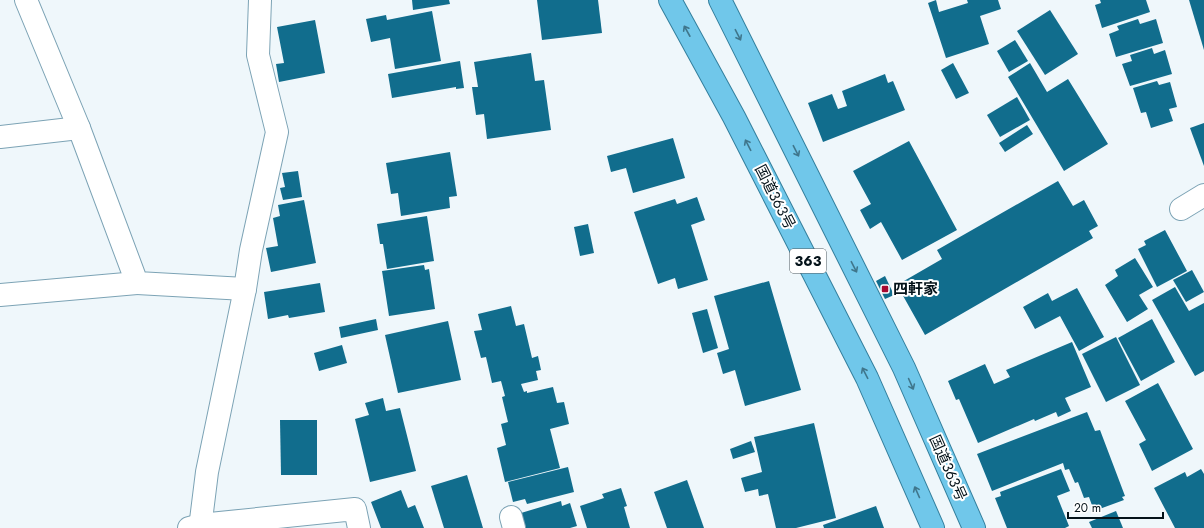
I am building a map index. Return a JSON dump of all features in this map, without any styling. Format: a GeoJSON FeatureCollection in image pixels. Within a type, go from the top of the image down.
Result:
{"type":"FeatureCollection","features":[{"type":"Feature","properties":{"kind":"highway","name":"国道363号"},"geometry":{"type":"LineString","coordinates":[[670,0],[734,118],[867,378],[933,528]]}},
{"type":"Feature","properties":{"kind":"highway","name":"国道363号"},"geometry":{"type":"LineString","coordinates":[[720,0],[904,368],[974,528]]}},
{"type":"Feature","properties":{"kind":"street"},"geometry":{"type":"LineString","coordinates":[[26,0],[79,128],[137,283]]}},
{"type":"Feature","properties":{"kind":"street"},"geometry":{"type":"LineString","coordinates":[[260,0],[258,54],[276,132],[196,527],[355,509],[359,528]]}},
{"type":"Feature","properties":{"kind":"street"},"geometry":{"type":"LineString","coordinates":[[0,137],[79,128]]}},
{"type":"Feature","properties":{"kind":"street"},"geometry":{"type":"LineString","coordinates":[[1181,209],[1204,195]]}},
{"type":"Feature","properties":{"kind":"street"},"geometry":{"type":"LineString","coordinates":[[0,295],[137,283],[245,289]]}},
{"type":"Feature","properties":{"kind":"building"},"geometry":{"type":"Polygon","coordinates":[[[412,0],[449,0],[450,4],[413,10],[412,0]]]}},
{"type":"Feature","properties":{"kind":"building"},"geometry":{"type":"Polygon","coordinates":[[[537,0],[598,0],[602,33],[542,40],[537,0]]]}},
{"type":"Feature","properties":{"kind":"building"},"geometry":{"type":"Polygon","coordinates":[[[936,0],[939,12],[968,3],[967,0],[998,0],[1001,9],[980,16],[989,44],[946,58],[928,3],[936,0]]]}},
{"type":"Feature","properties":{"kind":"building"},"geometry":{"type":"Polygon","coordinates":[[[1100,0],[1146,0],[1150,12],[1102,28],[1095,5],[1101,3],[1100,0]]]}},
{"type":"Feature","properties":{"kind":"building"},"geometry":{"type":"Polygon","coordinates":[[[1189,0],[1204,0],[1204,50],[1189,0]]]}},
{"type":"Feature","properties":{"kind":"building"},"geometry":{"type":"Polygon","coordinates":[[[1050,10],[1078,54],[1045,75],[1017,31],[1050,10]]]}},
{"type":"Feature","properties":{"kind":"building"},"geometry":{"type":"Polygon","coordinates":[[[432,11],[441,61],[395,69],[390,38],[371,42],[366,19],[386,15],[387,20],[432,11]]]}},
{"type":"Feature","properties":{"kind":"building"},"geometry":{"type":"Polygon","coordinates":[[[1138,19],[1140,24],[1156,19],[1163,43],[1116,57],[1109,34],[1119,30],[1117,26],[1138,19]]]}},
{"type":"Feature","properties":{"kind":"building"},"geometry":{"type":"Polygon","coordinates":[[[315,20],[325,73],[279,82],[276,64],[284,63],[277,27],[315,20]]]}},
{"type":"Feature","properties":{"kind":"building"},"geometry":{"type":"Polygon","coordinates":[[[1015,40],[1028,61],[1009,72],[997,51],[1015,40]]]}},
{"type":"Feature","properties":{"kind":"building"},"geometry":{"type":"Polygon","coordinates":[[[1152,48],[1154,54],[1165,50],[1172,74],[1130,86],[1122,64],[1132,61],[1130,55],[1152,48]]]}},
{"type":"Feature","properties":{"kind":"building"},"geometry":{"type":"Polygon","coordinates":[[[531,53],[535,81],[544,80],[551,130],[487,139],[484,114],[476,115],[472,87],[478,87],[474,62],[531,53]]]}},
{"type":"Feature","properties":{"kind":"building"},"geometry":{"type":"Polygon","coordinates":[[[460,61],[464,88],[456,89],[456,87],[392,98],[388,74],[460,61]]]}},
{"type":"Feature","properties":{"kind":"building"},"geometry":{"type":"Polygon","coordinates":[[[953,63],[969,93],[956,99],[941,70],[953,63]]]}},
{"type":"Feature","properties":{"kind":"building"},"geometry":{"type":"Polygon","coordinates":[[[1030,63],[1047,92],[1068,79],[1108,144],[1064,171],[1008,77],[1030,63]]]}},
{"type":"Feature","properties":{"kind":"building"},"geometry":{"type":"Polygon","coordinates":[[[885,74],[888,83],[893,81],[905,110],[823,142],[808,103],[832,94],[838,109],[847,106],[842,91],[885,74]]]}},
{"type":"Feature","properties":{"kind":"building"},"geometry":{"type":"Polygon","coordinates":[[[1157,81],[1159,85],[1170,82],[1177,107],[1169,109],[1173,121],[1151,128],[1146,112],[1141,113],[1133,88],[1157,81]]]}},
{"type":"Feature","properties":{"kind":"building"},"geometry":{"type":"Polygon","coordinates":[[[1017,97],[1030,120],[1000,137],[987,115],[1017,97]]]}},
{"type":"Feature","properties":{"kind":"building"},"geometry":{"type":"Polygon","coordinates":[[[1204,123],[1204,166],[1190,128],[1204,123]]]}},
{"type":"Feature","properties":{"kind":"building"},"geometry":{"type":"Polygon","coordinates":[[[1027,125],[1033,134],[1005,152],[999,143],[1027,125]]]}},
{"type":"Feature","properties":{"kind":"building"},"geometry":{"type":"Polygon","coordinates":[[[673,138],[685,178],[633,193],[626,168],[611,172],[607,156],[673,138]]]}},
{"type":"Feature","properties":{"kind":"building"},"geometry":{"type":"Polygon","coordinates":[[[909,141],[957,230],[902,260],[881,222],[870,229],[860,210],[871,204],[853,171],[909,141]]]}},
{"type":"Feature","properties":{"kind":"building"},"geometry":{"type":"Polygon","coordinates":[[[450,152],[457,196],[449,197],[450,208],[401,216],[398,193],[391,194],[386,163],[450,152]]]}},
{"type":"Feature","properties":{"kind":"building"},"geometry":{"type":"Polygon","coordinates":[[[298,171],[302,197],[283,200],[280,188],[285,187],[282,173],[298,171]]]}},
{"type":"Feature","properties":{"kind":"building"},"geometry":{"type":"Polygon","coordinates":[[[1058,181],[1073,206],[1084,200],[1098,226],[1089,231],[1093,238],[925,335],[897,285],[942,259],[937,250],[1058,181]]]}},
{"type":"Feature","properties":{"kind":"building"},"geometry":{"type":"Polygon","coordinates":[[[697,197],[705,220],[691,225],[708,280],[678,289],[675,278],[658,284],[634,212],[675,199],[677,204],[697,197]]]}},
{"type":"Feature","properties":{"kind":"building"},"geometry":{"type":"Polygon","coordinates":[[[304,200],[316,263],[271,272],[266,248],[278,246],[273,218],[280,216],[278,205],[304,200]]]}},
{"type":"Feature","properties":{"kind":"building"},"geometry":{"type":"Polygon","coordinates":[[[427,216],[434,261],[387,269],[383,244],[380,244],[377,224],[427,216]]]}},
{"type":"Feature","properties":{"kind":"building"},"geometry":{"type":"Polygon","coordinates":[[[588,224],[594,253],[580,256],[574,227],[588,224]]]}},
{"type":"Feature","properties":{"kind":"building"},"geometry":{"type":"Polygon","coordinates":[[[1165,230],[1187,271],[1157,287],[1138,249],[1146,245],[1144,241],[1165,230]]]}},
{"type":"Feature","properties":{"kind":"building"},"geometry":{"type":"Polygon","coordinates":[[[1135,258],[1153,287],[1139,295],[1148,309],[1127,322],[1105,285],[1118,276],[1115,270],[1135,258]]]}},
{"type":"Feature","properties":{"kind":"building"},"geometry":{"type":"Polygon","coordinates":[[[424,265],[425,270],[429,269],[435,309],[389,316],[382,271],[424,265]]]}},
{"type":"Feature","properties":{"kind":"building"},"geometry":{"type":"Polygon","coordinates":[[[1192,270],[1204,292],[1186,302],[1173,280],[1192,270]]]}},
{"type":"Feature","properties":{"kind":"building"},"geometry":{"type":"Polygon","coordinates":[[[885,276],[894,295],[885,299],[876,281],[885,276]]]}},
{"type":"Feature","properties":{"kind":"building"},"geometry":{"type":"Polygon","coordinates":[[[769,281],[801,390],[745,406],[735,370],[723,374],[717,353],[729,349],[714,296],[769,281]]]}},
{"type":"Feature","properties":{"kind":"building"},"geometry":{"type":"Polygon","coordinates":[[[320,283],[325,312],[289,318],[288,315],[268,319],[264,292],[320,283]]]}},
{"type":"Feature","properties":{"kind":"building"},"geometry":{"type":"Polygon","coordinates":[[[1175,287],[1189,311],[1204,303],[1204,371],[1195,376],[1152,300],[1175,287]]]}},
{"type":"Feature","properties":{"kind":"building"},"geometry":{"type":"Polygon","coordinates":[[[1077,288],[1104,337],[1079,351],[1060,316],[1035,329],[1023,307],[1048,293],[1052,301],[1077,288]]]}},
{"type":"Feature","properties":{"kind":"building"},"geometry":{"type":"Polygon","coordinates":[[[511,306],[516,326],[524,324],[532,358],[538,356],[541,370],[536,371],[538,380],[521,384],[524,392],[527,391],[527,393],[553,387],[557,403],[564,402],[569,424],[550,429],[560,468],[505,482],[497,448],[506,445],[501,424],[508,422],[502,397],[505,396],[501,381],[492,383],[486,357],[481,358],[474,331],[482,330],[478,314],[511,306]]]}},
{"type":"Feature","properties":{"kind":"building"},"geometry":{"type":"Polygon","coordinates":[[[707,309],[718,348],[703,353],[692,313],[707,309]]]}},
{"type":"Feature","properties":{"kind":"building"},"geometry":{"type":"Polygon","coordinates":[[[376,319],[378,330],[341,338],[339,327],[376,319]]]}},
{"type":"Feature","properties":{"kind":"building"},"geometry":{"type":"Polygon","coordinates":[[[1152,319],[1175,362],[1141,381],[1118,338],[1152,319]]]}},
{"type":"Feature","properties":{"kind":"building"},"geometry":{"type":"Polygon","coordinates":[[[448,321],[461,380],[398,393],[385,335],[448,321]]]}},
{"type":"Feature","properties":{"kind":"building"},"geometry":{"type":"Polygon","coordinates":[[[1116,337],[1140,385],[1106,402],[1082,354],[1116,337]]]}},
{"type":"Feature","properties":{"kind":"building"},"geometry":{"type":"Polygon","coordinates":[[[1072,342],[1091,387],[1065,398],[1071,411],[1058,417],[1056,412],[1035,421],[1034,419],[978,443],[959,399],[956,400],[948,381],[985,364],[994,384],[1010,377],[1006,370],[1072,342]]]}},
{"type":"Feature","properties":{"kind":"building"},"geometry":{"type":"Polygon","coordinates":[[[342,345],[347,363],[319,371],[314,353],[342,345]]]}},
{"type":"Feature","properties":{"kind":"building"},"geometry":{"type":"Polygon","coordinates":[[[1158,383],[1193,449],[1152,471],[1139,444],[1146,440],[1125,401],[1158,383]]]}},
{"type":"Feature","properties":{"kind":"building"},"geometry":{"type":"Polygon","coordinates":[[[383,398],[386,411],[400,408],[416,471],[370,482],[355,419],[369,415],[365,403],[383,398]]]}},
{"type":"Feature","properties":{"kind":"building"},"geometry":{"type":"Polygon","coordinates":[[[1087,412],[1095,431],[1100,430],[1125,496],[1122,497],[1124,500],[1094,511],[1089,497],[1084,498],[1078,482],[1075,483],[1069,469],[1065,470],[1063,463],[992,491],[977,454],[1087,412]]]}},
{"type":"Feature","properties":{"kind":"building"},"geometry":{"type":"Polygon","coordinates":[[[280,420],[317,420],[317,475],[281,475],[280,420]]]}},
{"type":"Feature","properties":{"kind":"building"},"geometry":{"type":"Polygon","coordinates":[[[814,423],[836,518],[796,528],[776,528],[768,494],[759,496],[758,489],[745,492],[741,478],[762,472],[754,437],[814,423]]]}},
{"type":"Feature","properties":{"kind":"building"},"geometry":{"type":"Polygon","coordinates":[[[751,441],[755,452],[733,459],[730,449],[751,441]]]}},
{"type":"Feature","properties":{"kind":"building"},"geometry":{"type":"Polygon","coordinates":[[[568,467],[574,492],[527,504],[525,499],[513,502],[508,482],[568,467]]]}},
{"type":"Feature","properties":{"kind":"building"},"geometry":{"type":"Polygon","coordinates":[[[1061,469],[1070,491],[1057,496],[1069,526],[1065,528],[1007,528],[995,498],[1001,496],[1000,492],[1061,469]]]}},
{"type":"Feature","properties":{"kind":"building"},"geometry":{"type":"Polygon","coordinates":[[[1201,469],[1204,474],[1204,528],[1175,528],[1154,488],[1185,472],[1187,477],[1201,469]]]}},
{"type":"Feature","properties":{"kind":"building"},"geometry":{"type":"Polygon","coordinates":[[[467,475],[483,528],[444,528],[431,486],[467,475]]]}},
{"type":"Feature","properties":{"kind":"building"},"geometry":{"type":"Polygon","coordinates":[[[687,480],[704,528],[667,528],[654,492],[687,480]]]}},
{"type":"Feature","properties":{"kind":"building"},"geometry":{"type":"Polygon","coordinates":[[[621,488],[627,506],[624,507],[630,528],[587,528],[580,506],[604,498],[602,494],[621,488]]]}},
{"type":"Feature","properties":{"kind":"building"},"geometry":{"type":"Polygon","coordinates":[[[401,490],[408,508],[415,505],[424,528],[381,528],[371,502],[401,490]]]}},
{"type":"Feature","properties":{"kind":"building"},"geometry":{"type":"Polygon","coordinates":[[[561,501],[562,506],[570,503],[577,526],[570,528],[526,528],[521,513],[561,501]]]}},
{"type":"Feature","properties":{"kind":"building"},"geometry":{"type":"Polygon","coordinates":[[[876,506],[884,528],[824,528],[823,525],[876,506]]]}},
{"type":"Feature","properties":{"kind":"building"},"geometry":{"type":"Polygon","coordinates":[[[1116,511],[1123,528],[1092,528],[1089,522],[1116,511]]]}},
{"type":"Feature","properties":{"kind":"place","name":"四軒家"},"geometry":{"type":"Point","coordinates":[885,289]}}]}
